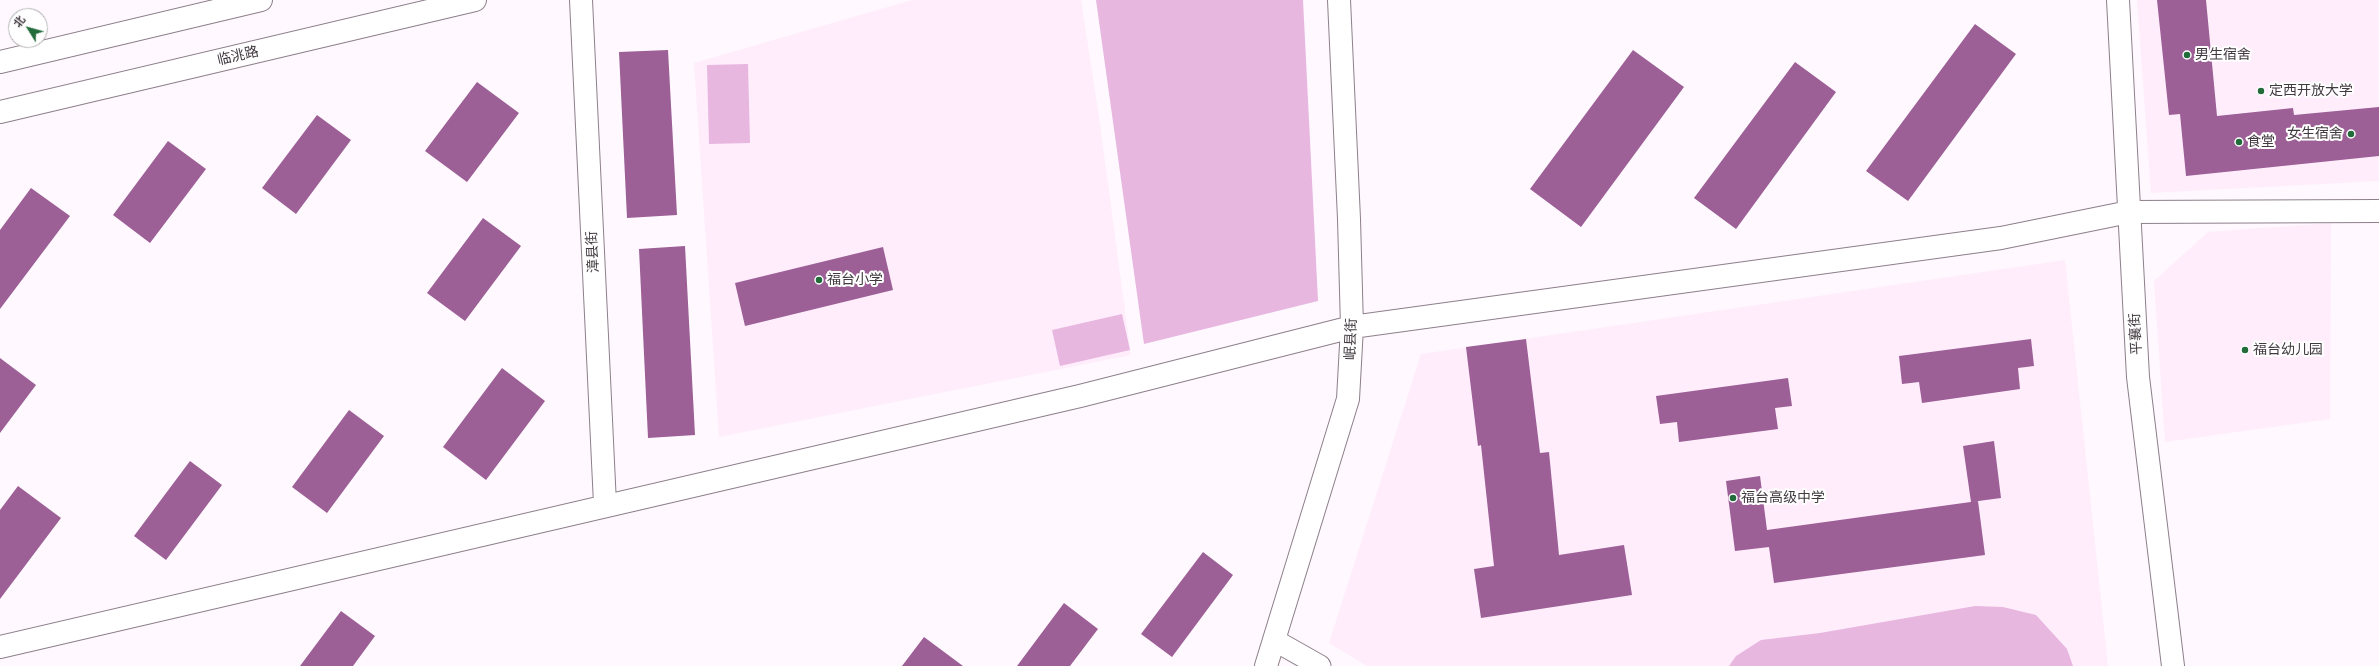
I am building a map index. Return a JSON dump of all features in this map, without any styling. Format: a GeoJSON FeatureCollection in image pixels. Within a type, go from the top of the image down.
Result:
{"type":"FeatureCollection","features":[{"type":"Feature","properties":{"kind":"street"},"geometry":{"type":"LineString","coordinates":[[0,62],[261,0]]}},
{"type":"Feature","properties":{"kind":"street","name":"临洮路"},"geometry":{"type":"LineString","coordinates":[[0,112],[476,0]]}},
{"type":"Feature","properties":{"kind":"street","name":"漳县街"},"geometry":{"type":"LineString","coordinates":[[581,0],[605,504]]}},
{"type":"Feature","properties":{"kind":"street","name":"岷县街"},"geometry":{"type":"LineString","coordinates":[[1266,666],[1348,398],[1352,327],[1349,212],[1339,0]]}},
{"type":"Feature","properties":{"kind":"street","name":"平襄街"},"geometry":{"type":"LineString","coordinates":[[2118,0],[2138,377],[2173,666]]}},
{"type":"Feature","properties":{"kind":"street"},"geometry":{"type":"LineString","coordinates":[[0,647],[605,504],[1080,396],[1352,327],[2001,238],[2129,212],[2379,211]]}},
{"type":"Feature","properties":{"kind":"street"},"geometry":{"type":"LineString","coordinates":[[1274,640],[1320,666]]}},
{"type":"Feature","properties":{"kind":"shaded area","name":"福台小学"},"geometry":{"type":"Polygon","coordinates":[[[912,0],[1081,0],[1099,117],[1131,355],[719,437],[694,63],[912,0]]]}},
{"type":"Feature","properties":{"kind":"shaded area"},"geometry":{"type":"Polygon","coordinates":[[[1096,0],[1303,0],[1318,301],[1144,344],[1096,0]]]}},
{"type":"Feature","properties":{"kind":"shaded area","name":"定西开放大学"},"geometry":{"type":"Polygon","coordinates":[[[2137,0],[2379,0],[2379,181],[2151,193],[2137,0]]]}},
{"type":"Feature","properties":{"kind":"shaded area"},"geometry":{"type":"Polygon","coordinates":[[[748,64],[750,143],[709,144],[707,65],[748,64]]]}},
{"type":"Feature","properties":{"kind":"shaded area","name":"福台幼儿园"},"geometry":{"type":"Polygon","coordinates":[[[2331,223],[2330,419],[2165,442],[2154,281],[2208,232],[2331,223]]]}},
{"type":"Feature","properties":{"kind":"shaded area","name":"福台高级中学"},"geometry":{"type":"Polygon","coordinates":[[[2065,260],[2108,666],[1367,666],[1329,643],[1421,354],[2065,260]]]}},
{"type":"Feature","properties":{"kind":"shaded area"},"geometry":{"type":"Polygon","coordinates":[[[1122,314],[1130,350],[1060,366],[1052,330],[1122,314]]]}},
{"type":"Feature","properties":{"kind":"shaded area"},"geometry":{"type":"Polygon","coordinates":[[[1975,606],[2003,607],[2036,615],[2067,649],[2073,666],[1729,666],[1736,656],[1761,640],[1820,633],[1975,606]]]}},
{"type":"Feature","properties":{"kind":"building"},"geometry":{"type":"Polygon","coordinates":[[[2157,0],[2206,0],[2217,116],[2293,108],[2294,115],[2379,107],[2379,156],[2186,176],[2180,114],[2169,115],[2157,0]]]}},
{"type":"Feature","properties":{"kind":"building"},"geometry":{"type":"Polygon","coordinates":[[[1975,24],[2016,54],[1908,201],[1866,171],[1975,24]]]}},
{"type":"Feature","properties":{"kind":"building"},"geometry":{"type":"Polygon","coordinates":[[[668,50],[677,215],[627,218],[619,52],[668,50]]]}},
{"type":"Feature","properties":{"kind":"building"},"geometry":{"type":"Polygon","coordinates":[[[1633,50],[1684,87],[1581,227],[1530,189],[1633,50]]]}},
{"type":"Feature","properties":{"kind":"building"},"geometry":{"type":"Polygon","coordinates":[[[1795,62],[1836,92],[1736,229],[1694,198],[1795,62]]]}},
{"type":"Feature","properties":{"kind":"building"},"geometry":{"type":"Polygon","coordinates":[[[477,82],[519,113],[467,182],[425,151],[477,82]]]}},
{"type":"Feature","properties":{"kind":"building"},"geometry":{"type":"Polygon","coordinates":[[[317,115],[351,140],[296,214],[262,188],[317,115]]]}},
{"type":"Feature","properties":{"kind":"building"},"geometry":{"type":"Polygon","coordinates":[[[168,141],[206,169],[150,243],[113,215],[168,141]]]}},
{"type":"Feature","properties":{"kind":"building"},"geometry":{"type":"Polygon","coordinates":[[[31,188],[70,216],[0,309],[0,230],[31,188]]]}},
{"type":"Feature","properties":{"kind":"building"},"geometry":{"type":"Polygon","coordinates":[[[483,218],[521,246],[465,321],[427,293],[483,218]]]}},
{"type":"Feature","properties":{"kind":"building"},"geometry":{"type":"Polygon","coordinates":[[[685,246],[695,435],[648,438],[639,249],[685,246]]]}},
{"type":"Feature","properties":{"kind":"building"},"geometry":{"type":"Polygon","coordinates":[[[883,247],[893,290],[745,326],[735,283],[883,247]]]}},
{"type":"Feature","properties":{"kind":"building"},"geometry":{"type":"Polygon","coordinates":[[[1526,339],[1540,453],[1549,452],[1559,555],[1624,545],[1632,595],[1481,618],[1474,569],[1494,566],[1481,445],[1478,446],[1466,347],[1526,339]]]}},
{"type":"Feature","properties":{"kind":"building"},"geometry":{"type":"Polygon","coordinates":[[[2031,339],[2034,366],[2018,368],[2020,389],[1922,403],[1919,382],[1902,384],[1899,356],[2031,339]]]}},
{"type":"Feature","properties":{"kind":"building"},"geometry":{"type":"Polygon","coordinates":[[[0,358],[36,385],[0,433],[0,358]]]}},
{"type":"Feature","properties":{"kind":"building"},"geometry":{"type":"Polygon","coordinates":[[[502,368],[545,401],[486,480],[443,447],[502,368]]]}},
{"type":"Feature","properties":{"kind":"building"},"geometry":{"type":"Polygon","coordinates":[[[1788,378],[1792,406],[1775,408],[1778,429],[1679,442],[1677,422],[1660,424],[1656,396],[1788,378]]]}},
{"type":"Feature","properties":{"kind":"building"},"geometry":{"type":"Polygon","coordinates":[[[349,410],[384,436],[327,513],[292,487],[349,410]]]}},
{"type":"Feature","properties":{"kind":"building"},"geometry":{"type":"Polygon","coordinates":[[[1994,441],[2001,498],[1971,502],[1963,446],[1994,441]]]}},
{"type":"Feature","properties":{"kind":"building"},"geometry":{"type":"Polygon","coordinates":[[[190,461],[222,485],[166,560],[134,536],[190,461]]]}},
{"type":"Feature","properties":{"kind":"building"},"geometry":{"type":"Polygon","coordinates":[[[1760,476],[1767,530],[1978,501],[1985,555],[1774,583],[1769,547],[1735,551],[1726,481],[1760,476]]]}},
{"type":"Feature","properties":{"kind":"building"},"geometry":{"type":"Polygon","coordinates":[[[18,486],[61,518],[0,599],[0,510],[18,486]]]}},
{"type":"Feature","properties":{"kind":"building"},"geometry":{"type":"Polygon","coordinates":[[[1203,552],[1233,575],[1172,657],[1141,634],[1203,552]]]}},
{"type":"Feature","properties":{"kind":"building"},"geometry":{"type":"Polygon","coordinates":[[[1064,603],[1098,629],[1070,666],[1017,666],[1064,603]]]}},
{"type":"Feature","properties":{"kind":"building"},"geometry":{"type":"Polygon","coordinates":[[[341,611],[375,636],[353,666],[300,666],[341,611]]]}},
{"type":"Feature","properties":{"kind":"building"},"geometry":{"type":"Polygon","coordinates":[[[924,637],[963,666],[902,666],[924,637]]]}},
{"type":"Feature","properties":{"kind":"place","name":"男生宿舍"},"geometry":{"type":"Point","coordinates":[2187,55]}},
{"type":"Feature","properties":{"kind":"place","name":"定西开放大学"},"geometry":{"type":"Point","coordinates":[2261,91]}},
{"type":"Feature","properties":{"kind":"place","name":"女生宿舍"},"geometry":{"type":"Point","coordinates":[2351,134]}},
{"type":"Feature","properties":{"kind":"place","name":"食堂"},"geometry":{"type":"Point","coordinates":[2239,142]}},
{"type":"Feature","properties":{"kind":"place","name":"福台小学"},"geometry":{"type":"Point","coordinates":[819,280]}},
{"type":"Feature","properties":{"kind":"place","name":"福台幼儿园"},"geometry":{"type":"Point","coordinates":[2245,350]}},
{"type":"Feature","properties":{"kind":"place","name":"福台高级中学"},"geometry":{"type":"Point","coordinates":[1733,498]}}]}
